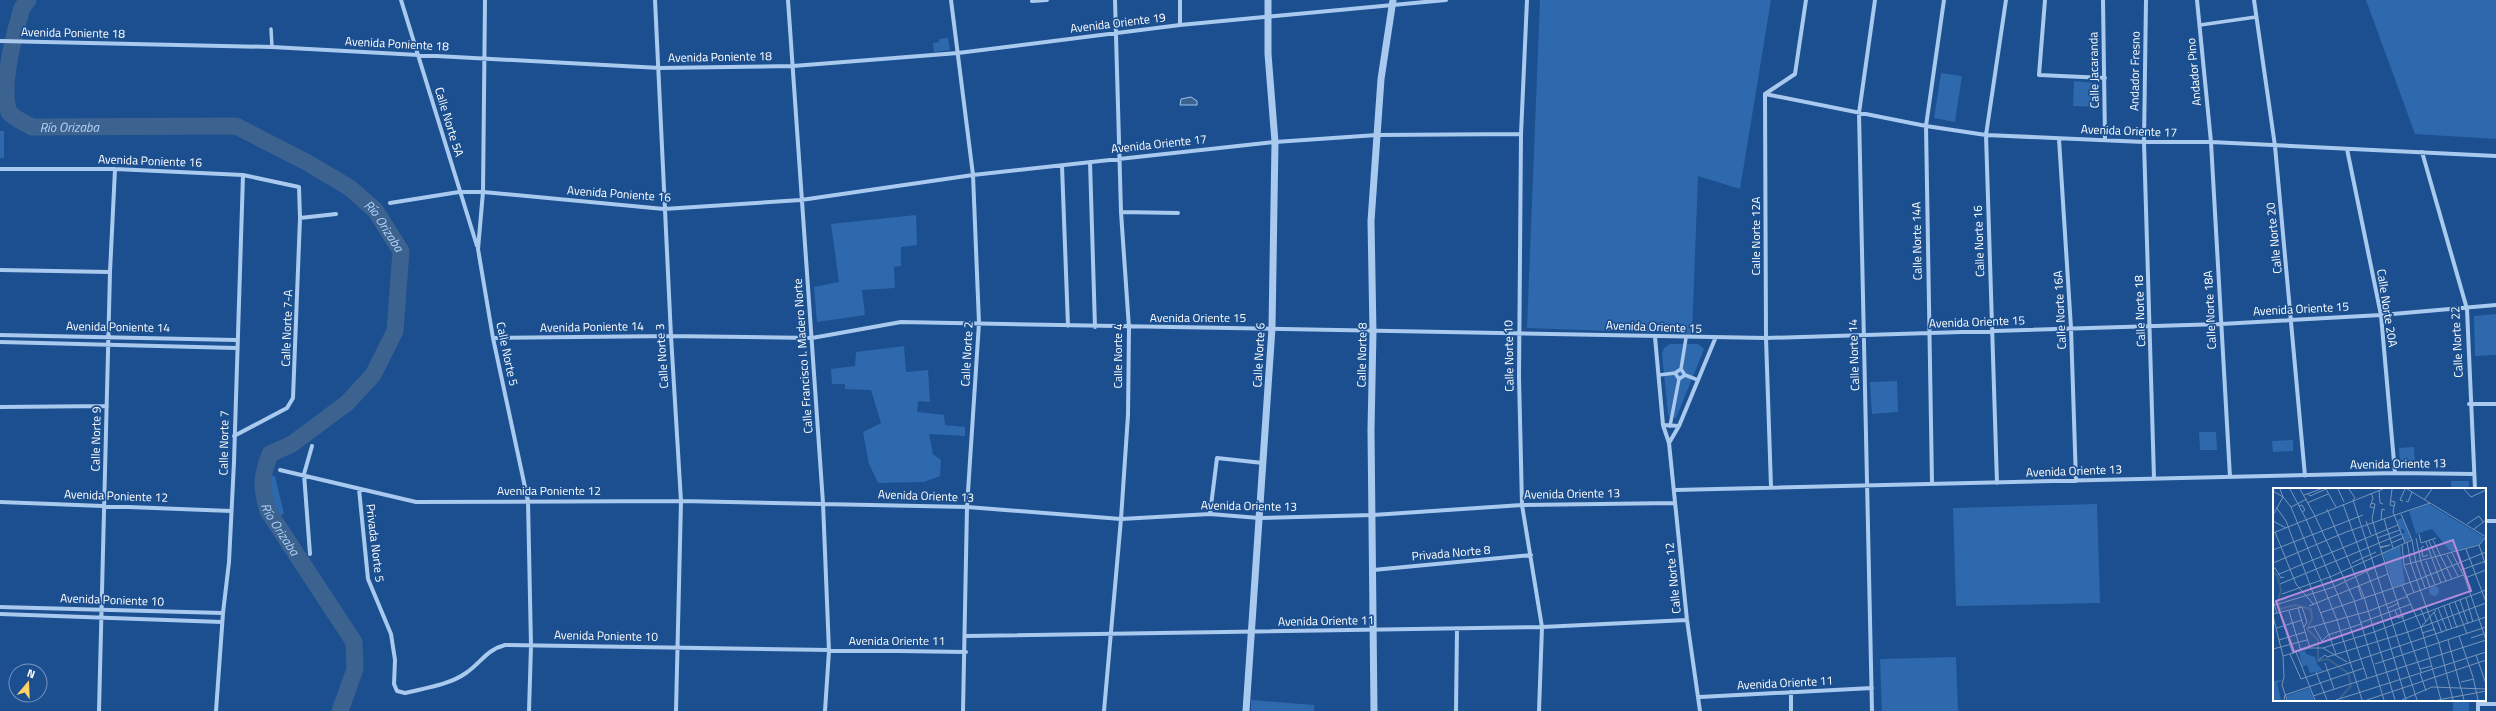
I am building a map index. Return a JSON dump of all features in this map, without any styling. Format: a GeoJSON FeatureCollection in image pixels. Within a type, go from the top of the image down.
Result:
{"type":"FeatureCollection","features":[{"type":"Feature","properties":{"kind":"street","name":"Calle Norte 5A"},"geometry":{"type":"LineString","coordinates":[[401,0],[419,54],[459,192],[478,249]]}},
{"type":"Feature","properties":{"kind":"street","name":"Calle Norte 5"},"geometry":{"type":"LineString","coordinates":[[485,0],[486,59],[484,192],[478,249],[493,338],[528,501],[531,646],[529,711]]}},
{"type":"Feature","properties":{"kind":"street","name":"Calle Norte 3"},"geometry":{"type":"LineString","coordinates":[[655,0],[660,68],[664,209],[681,500],[679,647],[676,711]]}},
{"type":"Feature","properties":{"kind":"street","name":"Calle Francisco I. Madero Norte"},"geometry":{"type":"LineString","coordinates":[[788,0],[823,503],[829,651],[825,711]]}},
{"type":"Feature","properties":{"kind":"street","name":"Calle Norte 2"},"geometry":{"type":"LineString","coordinates":[[951,0],[973,175],[979,323],[967,507],[966,652],[963,711]]}},
{"type":"Feature","properties":{"kind":"street"},"geometry":{"type":"LineString","coordinates":[[1032,1],[1047,0]]}},
{"type":"Feature","properties":{"kind":"street","name":"Calle Norte 4"},"geometry":{"type":"LineString","coordinates":[[1104,711],[1121,519],[1128,415],[1129,328],[1121,212],[1115,0]]}},
{"type":"Feature","properties":{"kind":"street"},"geometry":{"type":"LineString","coordinates":[[1180,0],[1180,25]]}},
{"type":"Feature","properties":{"kind":"street","name":"Calle Norte 6"},"geometry":{"type":"LineString","coordinates":[[1246,711],[1272,328],[1275,142],[1268,54],[1268,0]]}},
{"type":"Feature","properties":{"kind":"street","name":"Avenida Oriente 19"},"geometry":{"type":"LineString","coordinates":[[793,66],[958,53],[1180,25],[1393,3],[1446,0]]}},
{"type":"Feature","properties":{"kind":"street","name":"Calle Norte 10"},"geometry":{"type":"LineString","coordinates":[[1527,0],[1521,134],[1519,333],[1522,505],[1542,628],[1539,711]]}},
{"type":"Feature","properties":{"kind":"street"},"geometry":{"type":"LineString","coordinates":[[1765,94],[1794,74],[1806,0]]}},
{"type":"Feature","properties":{"kind":"street","name":"Calle Norte 14"},"geometry":{"type":"LineString","coordinates":[[1872,711],[1869,485],[1862,337],[1859,113],[1875,0]]}},
{"type":"Feature","properties":{"kind":"street","name":"Calle Norte 14A"},"geometry":{"type":"LineString","coordinates":[[1932,484],[1928,334],[1926,126],[1944,0]]}},
{"type":"Feature","properties":{"kind":"street","name":"Calle Norte 16"},"geometry":{"type":"LineString","coordinates":[[1997,483],[1986,135],[2006,0]]}},
{"type":"Feature","properties":{"kind":"street"},"geometry":{"type":"LineString","coordinates":[[2045,0],[2039,75],[2105,78]]}},
{"type":"Feature","properties":{"kind":"street","name":"Calle Jacaranda"},"geometry":{"type":"LineString","coordinates":[[2103,0],[2105,140]]}},
{"type":"Feature","properties":{"kind":"street","name":"Andador Fresno"},"geometry":{"type":"LineString","coordinates":[[2144,142],[2146,0]]}},
{"type":"Feature","properties":{"kind":"street","name":"Andador Pino"},"geometry":{"type":"LineString","coordinates":[[2197,0],[2211,142]]}},
{"type":"Feature","properties":{"kind":"street","name":"Calle Norte 20"},"geometry":{"type":"LineString","coordinates":[[2254,0],[2275,146],[2292,319],[2305,476]]}},
{"type":"Feature","properties":{"kind":"street","name":"Calle Norte 8"},"geometry":{"type":"LineString","coordinates":[[1374,711],[1373,332],[1371,221],[1381,79],[1393,3]]}},
{"type":"Feature","properties":{"kind":"street"},"geometry":{"type":"LineString","coordinates":[[2200,25],[2256,17]]}},
{"type":"Feature","properties":{"kind":"street"},"geometry":{"type":"LineString","coordinates":[[271,29],[272,47]]}},
{"type":"Feature","properties":{"kind":"street","name":"Avenida Poniente 18"},"geometry":{"type":"LineString","coordinates":[[0,41],[272,47],[660,68],[793,66]]}},
{"type":"Feature","properties":{"kind":"street","name":"Avenida Oriente 17"},"geometry":{"type":"LineString","coordinates":[[1765,94],[1926,126],[1986,135],[2144,142],[2211,142],[2496,156]]}},
{"type":"Feature","properties":{"kind":"street","name":"Calle Norte 12A"},"geometry":{"type":"LineString","coordinates":[[1765,94],[1766,338],[1771,487]]}},
{"type":"Feature","properties":{"kind":"street","name":"Avenida Oriente 17"},"geometry":{"type":"LineString","coordinates":[[801,200],[973,175],[1275,142],[1377,135],[1521,134]]}},
{"type":"Feature","properties":{"kind":"street","name":"Calle Norte 16A"},"geometry":{"type":"LineString","coordinates":[[2059,138],[2071,328],[2076,481]]}},
{"type":"Feature","properties":{"kind":"street","name":"Calle Norte 18"},"geometry":{"type":"LineString","coordinates":[[2144,142],[2154,478]]}},
{"type":"Feature","properties":{"kind":"street","name":"Calle Norte 18A"},"geometry":{"type":"LineString","coordinates":[[2211,142],[2230,477]]}},
{"type":"Feature","properties":{"kind":"street","name":"Calle Norte 20A"},"geometry":{"type":"LineString","coordinates":[[2347,148],[2381,316],[2395,473]]}},
{"type":"Feature","properties":{"kind":"street","name":"Calle Norte 22"},"geometry":{"type":"LineString","coordinates":[[2422,152],[2467,309],[2469,404],[2475,488]]}},
{"type":"Feature","properties":{"kind":"street"},"geometry":{"type":"LineString","coordinates":[[1090,162],[1095,327]]}},
{"type":"Feature","properties":{"kind":"street"},"geometry":{"type":"LineString","coordinates":[[1062,166],[1068,326]]}},
{"type":"Feature","properties":{"kind":"street","name":"Avenida Poniente 16"},"geometry":{"type":"LineString","coordinates":[[0,169],[115,168],[242,175],[299,187]]}},
{"type":"Feature","properties":{"kind":"street","name":"Calle Norte 9"},"geometry":{"type":"LineString","coordinates":[[99,711],[110,272],[115,168]]}},
{"type":"Feature","properties":{"kind":"street","name":"Calle Norte 7"},"geometry":{"type":"LineString","coordinates":[[216,711],[222,613],[229,562],[242,175]]}},
{"type":"Feature","properties":{"kind":"street","name":"Calle Norte 7-A"},"geometry":{"type":"LineString","coordinates":[[234,436],[287,408],[293,398],[300,218],[299,187]]}},
{"type":"Feature","properties":{"kind":"street","name":"Avenida Poniente 16"},"geometry":{"type":"LineString","coordinates":[[390,203],[459,192],[484,192],[664,209],[801,200]]}},
{"type":"Feature","properties":{"kind":"street"},"geometry":{"type":"LineString","coordinates":[[1121,212],[1178,212]]}},
{"type":"Feature","properties":{"kind":"street"},"geometry":{"type":"LineString","coordinates":[[300,218],[336,214]]}},
{"type":"Feature","properties":{"kind":"street"},"geometry":{"type":"LineString","coordinates":[[0,270],[110,272]]}},
{"type":"Feature","properties":{"kind":"street","name":"Avenida Oriente 15"},"geometry":{"type":"LineString","coordinates":[[812,338],[901,322],[1129,328],[1272,328],[1373,332],[1519,333],[1714,339],[1862,337],[2071,328],[2221,324],[2292,319],[2381,316],[2467,309],[2496,305]]}},
{"type":"Feature","properties":{"kind":"street","name":"Avenida Poniente 14"},"geometry":{"type":"LineString","coordinates":[[0,335],[109,336],[236,340]]}},
{"type":"Feature","properties":{"kind":"street","name":"Avenida Poniente 14"},"geometry":{"type":"LineString","coordinates":[[493,338],[671,336],[812,338]]}},
{"type":"Feature","properties":{"kind":"street","name":"Calle Norte 12"},"geometry":{"type":"LineString","coordinates":[[1655,337],[1663,425],[1669,443],[1687,620],[1696,688],[1700,697],[1700,711]]}},
{"type":"Feature","properties":{"kind":"street"},"geometry":{"type":"LineString","coordinates":[[1686,338],[1681,369],[1685,375],[1698,380]]}},
{"type":"Feature","properties":{"kind":"street"},"geometry":{"type":"LineString","coordinates":[[1669,443],[1679,426],[1714,339]]}},
{"type":"Feature","properties":{"kind":"street","name":"Avenida Poniente 14"},"geometry":{"type":"LineString","coordinates":[[0,342],[236,348]]}},
{"type":"Feature","properties":{"kind":"street"},"geometry":{"type":"LineString","coordinates":[[1659,375],[1675,373],[1681,369]]}},
{"type":"Feature","properties":{"kind":"street"},"geometry":{"type":"LineString","coordinates":[[1670,426],[1679,379],[1675,373]]}},
{"type":"Feature","properties":{"kind":"street"},"geometry":{"type":"LineString","coordinates":[[1679,379],[1685,375]]}},
{"type":"Feature","properties":{"kind":"street"},"geometry":{"type":"LineString","coordinates":[[2469,404],[2496,404]]}},
{"type":"Feature","properties":{"kind":"street"},"geometry":{"type":"LineString","coordinates":[[0,407],[107,406]]}},
{"type":"Feature","properties":{"kind":"street"},"geometry":{"type":"LineString","coordinates":[[1663,425],[1679,426]]}},
{"type":"Feature","properties":{"kind":"street"},"geometry":{"type":"LineString","coordinates":[[310,554],[304,474],[312,446]]}},
{"type":"Feature","properties":{"kind":"street"},"geometry":{"type":"LineString","coordinates":[[1210,514],[1217,458],[1264,463]]}},
{"type":"Feature","properties":{"kind":"street","name":"Avenida Poniente 12"},"geometry":{"type":"LineString","coordinates":[[280,470],[304,474],[359,489],[416,502],[681,500],[823,503]]}},
{"type":"Feature","properties":{"kind":"street","name":"Avenida Oriente 13"},"geometry":{"type":"LineString","coordinates":[[1674,490],[2395,473],[2474,474]]}},
{"type":"Feature","properties":{"kind":"street","name":"Privada Norte 5"},"geometry":{"type":"LineString","coordinates":[[359,489],[368,579],[391,634],[395,660],[394,684],[397,691]]}},
{"type":"Feature","properties":{"kind":"street","name":"Avenida Poniente 12"},"geometry":{"type":"LineString","coordinates":[[0,502],[231,510]]}},
{"type":"Feature","properties":{"kind":"street","name":"Avenida Oriente 13"},"geometry":{"type":"LineString","coordinates":[[823,503],[967,507],[1121,519],[1210,514],[1259,518],[1373,515],[1522,505],[1675,503]]}},
{"type":"Feature","properties":{"kind":"street","name":"Privada Norte 8"},"geometry":{"type":"LineString","coordinates":[[1373,570],[1531,555]]}},
{"type":"Feature","properties":{"kind":"street","name":"Avenida Poniente 10"},"geometry":{"type":"LineString","coordinates":[[0,607],[222,613]]}},
{"type":"Feature","properties":{"kind":"street","name":"Avenida Poniente 10"},"geometry":{"type":"LineString","coordinates":[[0,614],[222,622]]}},
{"type":"Feature","properties":{"kind":"street","name":"Avenida Oriente 11"},"geometry":{"type":"LineString","coordinates":[[966,636],[1542,628],[1687,620]]}},
{"type":"Feature","properties":{"kind":"street"},"geometry":{"type":"LineString","coordinates":[[1456,711],[1457,629]]}},
{"type":"Feature","properties":{"kind":"street","name":"Avenida Poniente 10"},"geometry":{"type":"LineString","coordinates":[[397,691],[405,694],[443,684],[466,674],[483,656],[497,647],[679,647],[829,651]]}},
{"type":"Feature","properties":{"kind":"street","name":"Avenida Oriente 11"},"geometry":{"type":"LineString","coordinates":[[829,651],[966,652]]}},
{"type":"Feature","properties":{"kind":"street","name":"Avenida Oriente 11"},"geometry":{"type":"LineString","coordinates":[[1700,697],[1872,688]]}},
{"type":"Feature","properties":{"kind":"street"},"geometry":{"type":"LineString","coordinates":[[1791,692],[1791,711]]}},
{"type":"Feature","properties":{"kind":"street"},"geometry":{"type":"LineString","coordinates":[[2478,711],[2478,702],[2496,704]]}},
{"type":"Feature","properties":{"kind":"shaded area"},"geometry":{"type":"Polygon","coordinates":[[[1540,0],[1771,0],[1740,189],[1698,176],[1692,334],[1527,328],[1540,0]]]}},
{"type":"Feature","properties":{"kind":"shaded area"},"geometry":{"type":"Polygon","coordinates":[[[2366,0],[2496,0],[2496,139],[2415,134],[2366,0]]]}},
{"type":"Feature","properties":{"kind":"shaded area"},"geometry":{"type":"Polygon","coordinates":[[[948,38],[950,50],[934,52],[933,43],[939,42],[939,39],[948,38]]]}},
{"type":"Feature","properties":{"kind":"shaded area"},"geometry":{"type":"Polygon","coordinates":[[[1941,73],[1962,76],[1955,122],[1934,118],[1941,73]]]}},
{"type":"Feature","properties":{"kind":"shaded area"},"geometry":{"type":"Polygon","coordinates":[[[2074,81],[2094,83],[2094,107],[2073,106],[2074,81]]]}},
{"type":"Feature","properties":{"kind":"shaded area"},"geometry":{"type":"Polygon","coordinates":[[[1191,97],[1197,101],[1197,105],[1180,105],[1181,99],[1191,97]]]}},
{"type":"Feature","properties":{"kind":"shaded area"},"geometry":{"type":"Polygon","coordinates":[[[0,131],[4,131],[4,158],[0,158],[0,131]]]}},
{"type":"Feature","properties":{"kind":"shaded area"},"geometry":{"type":"Polygon","coordinates":[[[916,215],[917,245],[901,247],[901,266],[894,267],[895,288],[862,290],[865,315],[817,322],[814,287],[839,282],[831,224],[916,215]]]}},
{"type":"Feature","properties":{"kind":"shaded area"},"geometry":{"type":"Polygon","coordinates":[[[2496,314],[2496,355],[2475,356],[2474,316],[2496,314]]]}},
{"type":"Feature","properties":{"kind":"shaded area"},"geometry":{"type":"Polygon","coordinates":[[[1670,344],[1698,344],[1704,349],[1676,418],[1669,417],[1668,414],[1662,354],[1664,348],[1670,344]]]}},
{"type":"Feature","properties":{"kind":"shaded area"},"geometry":{"type":"Polygon","coordinates":[[[904,346],[906,372],[928,370],[930,402],[918,401],[917,412],[944,415],[945,425],[965,427],[965,436],[929,434],[933,454],[941,460],[940,476],[924,482],[878,483],[869,464],[863,432],[881,423],[871,390],[845,389],[845,384],[832,384],[831,369],[855,366],[856,352],[904,346]]]}},
{"type":"Feature","properties":{"kind":"shaded area"},"geometry":{"type":"Polygon","coordinates":[[[1897,381],[1898,412],[1872,414],[1870,382],[1897,381]]]}},
{"type":"Feature","properties":{"kind":"shaded area"},"geometry":{"type":"Polygon","coordinates":[[[2199,432],[2216,432],[2217,450],[2200,450],[2199,432]]]}},
{"type":"Feature","properties":{"kind":"shaded area"},"geometry":{"type":"Polygon","coordinates":[[[2293,440],[2293,451],[2273,452],[2272,441],[2293,440]]]}},
{"type":"Feature","properties":{"kind":"shaded area"},"geometry":{"type":"Polygon","coordinates":[[[2414,447],[2415,465],[2400,465],[2399,448],[2414,447]]]}},
{"type":"Feature","properties":{"kind":"shaded area"},"geometry":{"type":"Polygon","coordinates":[[[270,476],[275,476],[284,514],[279,516],[274,507],[271,496],[269,486],[270,476]]]}},
{"type":"Feature","properties":{"kind":"shaded area"},"geometry":{"type":"Polygon","coordinates":[[[2451,481],[2469,481],[2469,488],[2451,488],[2451,481]]]}},
{"type":"Feature","properties":{"kind":"shaded area"},"geometry":{"type":"Polygon","coordinates":[[[2097,504],[2100,603],[1956,606],[1953,508],[2097,504]]]}},
{"type":"Feature","properties":{"kind":"shaded area"},"geometry":{"type":"Polygon","coordinates":[[[1956,657],[1958,711],[1882,711],[1880,659],[1956,657]]]}},
{"type":"Feature","properties":{"kind":"shaded area"},"geometry":{"type":"Polygon","coordinates":[[[1251,700],[1314,705],[1314,711],[1251,711],[1251,700]]]}},
{"type":"Feature","properties":{"kind":"shaded area"},"geometry":{"type":"Polygon","coordinates":[[[2453,701],[2469,701],[2469,711],[2453,711],[2453,701]]]}},
{"type":"Feature","properties":{"kind":"waterway","name":"Río Orizaba"},"geometry":{"type":"LineString","coordinates":[[28,0],[22,8],[12,46],[7,75],[6,89],[9,112],[16,118],[32,127],[236,126],[308,163],[350,188],[375,210],[401,251],[395,331],[373,375],[347,403],[292,444],[270,454],[265,469],[263,482],[264,496],[268,511],[354,642],[355,669],[340,711]]}}]}
